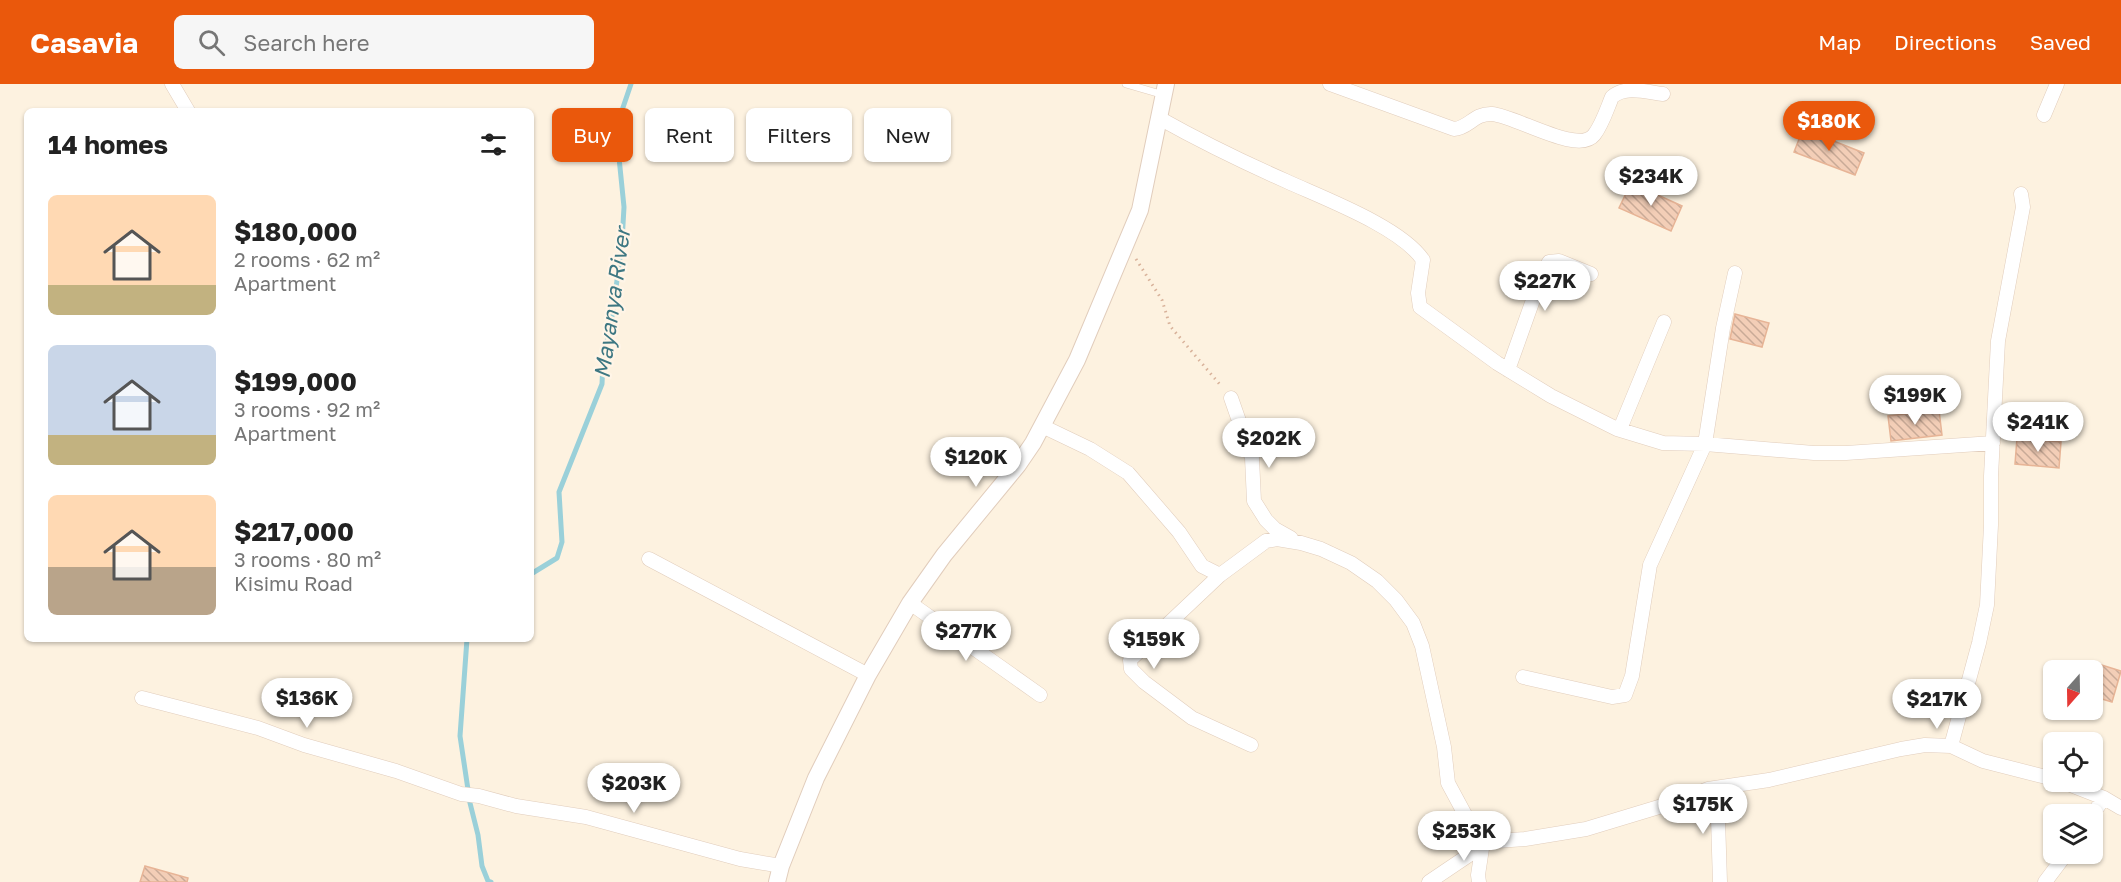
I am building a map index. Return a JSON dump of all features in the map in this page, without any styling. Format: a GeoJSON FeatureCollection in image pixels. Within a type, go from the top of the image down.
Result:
{"type":"FeatureCollection","features":[{"type":"Feature","properties":{"kind":"street"},"geometry":{"type":"LineString","coordinates":[[172,84],[186,108]]}},
{"type":"Feature","properties":{"kind":"street"},"geometry":{"type":"LineString","coordinates":[[1330,84],[1454,129],[1460,129],[1475,117],[1494,114],[1571,141],[1586,142],[1593,136],[1612,97],[1617,93],[1623,90],[1664,94]]}},
{"type":"Feature","properties":{"kind":"street"},"geometry":{"type":"LineString","coordinates":[[2044,115],[2056,84]]}},
{"type":"Feature","properties":{"kind":"street"},"geometry":{"type":"LineString","coordinates":[[142,698],[249,725],[462,794],[516,806],[586,817],[740,859],[779,874],[816,778],[868,675],[910,603],[944,555],[1018,465],[1042,426],[1077,360],[1140,210],[1165,89]]}},
{"type":"Feature","properties":{"kind":"street"},"geometry":{"type":"LineString","coordinates":[[1159,118],[1187,134],[1340,205],[1408,243],[1423,260],[1418,293],[1420,307],[1508,370],[1551,396],[1620,429],[1663,443],[1814,453],[1993,443]]}},
{"type":"Feature","properties":{"kind":"street"},"geometry":{"type":"LineString","coordinates":[[1951,746],[1987,605],[1998,342],[2023,207],[2021,194]]}},
{"type":"Feature","properties":{"kind":"street"},"geometry":{"type":"LineString","coordinates":[[1508,370],[1543,272],[1549,262],[1558,261],[1591,274]]}},
{"type":"Feature","properties":{"kind":"street"},"geometry":{"type":"LineString","coordinates":[[1523,677],[1612,697],[1625,695],[1632,676],[1650,565],[1705,444],[1723,328],[1735,273]]}},
{"type":"Feature","properties":{"kind":"street"},"geometry":{"type":"LineString","coordinates":[[1620,429],[1664,322]]}},
{"type":"Feature","properties":{"kind":"street"},"geometry":{"type":"LineString","coordinates":[[1230,398],[1252,458],[1255,482],[1254,501],[1266,520],[1275,529],[1301,543]]}},
{"type":"Feature","properties":{"kind":"street"},"geometry":{"type":"LineString","coordinates":[[1042,426],[1090,449],[1128,473],[1179,532],[1202,566],[1220,575]]}},
{"type":"Feature","properties":{"kind":"street"},"geometry":{"type":"LineString","coordinates":[[1251,745],[1192,718],[1144,682],[1131,669],[1130,660],[1220,575],[1266,541],[1277,539],[1322,549],[1350,563],[1377,581],[1396,600],[1413,623],[1422,646],[1444,747],[1448,783],[1469,822],[1483,842],[1479,882]]}},
{"type":"Feature","properties":{"kind":"street"},"geometry":{"type":"LineString","coordinates":[[649,559],[868,675]]}},
{"type":"Feature","properties":{"kind":"street"},"geometry":{"type":"LineString","coordinates":[[910,603],[1040,695]]}},
{"type":"Feature","properties":{"kind":"street"},"geometry":{"type":"LineString","coordinates":[[1429,882],[1469,855],[1483,842],[1525,839],[1586,829],[1672,803],[1708,789],[1769,780],[1901,749],[1925,745],[1951,746],[1983,761],[2043,776]]}},
{"type":"Feature","properties":{"kind":"street"},"geometry":{"type":"LineString","coordinates":[[1717,788],[1720,882]]}},
{"type":"Feature","properties":{"kind":"street"},"geometry":{"type":"LineString","coordinates":[[2089,792],[2121,808]]}},
{"type":"Feature","properties":{"kind":"street"},"geometry":{"type":"LineString","coordinates":[[2100,804],[2104,798]]}},
{"type":"Feature","properties":{"kind":"street"},"geometry":{"type":"LineString","coordinates":[[2045,882],[2058,864]]}},
{"type":"Feature","properties":{"kind":"lane"},"geometry":{"type":"LineString","coordinates":[[1126,84],[1165,89]]}},
{"type":"Feature","properties":{"kind":"path"},"geometry":{"type":"LineString","coordinates":[[1126,242],[1162,300],[1170,326],[1230,398]]}},
{"type":"Feature","properties":{"kind":"building"},"geometry":{"type":"Polygon","coordinates":[[[1803,129],[1864,153],[1855,175],[1794,152],[1803,129]]]}},
{"type":"Feature","properties":{"kind":"building"},"geometry":{"type":"Polygon","coordinates":[[[1631,183],[1682,206],[1671,231],[1619,208],[1631,183]]]}},
{"type":"Feature","properties":{"kind":"building"},"geometry":{"type":"Polygon","coordinates":[[[1735,314],[1769,323],[1762,347],[1730,339],[1735,314]]]}},
{"type":"Feature","properties":{"kind":"building"},"geometry":{"type":"Polygon","coordinates":[[[1939,410],[1942,435],[1891,441],[1888,416],[1939,410]]]}},
{"type":"Feature","properties":{"kind":"building"},"geometry":{"type":"Polygon","coordinates":[[[2017,438],[2061,442],[2059,468],[2015,464],[2017,438]]]}},
{"type":"Feature","properties":{"kind":"building"},"geometry":{"type":"Polygon","coordinates":[[[2103,665],[2121,671],[2112,702],[2103,699],[2103,665]]]}},
{"type":"Feature","properties":{"kind":"building"},"geometry":{"type":"Polygon","coordinates":[[[145,866],[188,878],[187,882],[140,882],[145,866]]]}},
{"type":"Feature","properties":{"kind":"waterway","name":"Mayanya River"},"geometry":{"type":"LineString","coordinates":[[534,572],[557,558],[562,542],[559,492],[602,384],[603,362],[613,311],[622,242],[624,207],[616,128],[631,84]]}},
{"type":"Feature","properties":{"kind":"waterway","name":"Mayanya River"},"geometry":{"type":"LineString","coordinates":[[467,642],[460,736],[482,866],[488,881],[491,882]]}}]}
